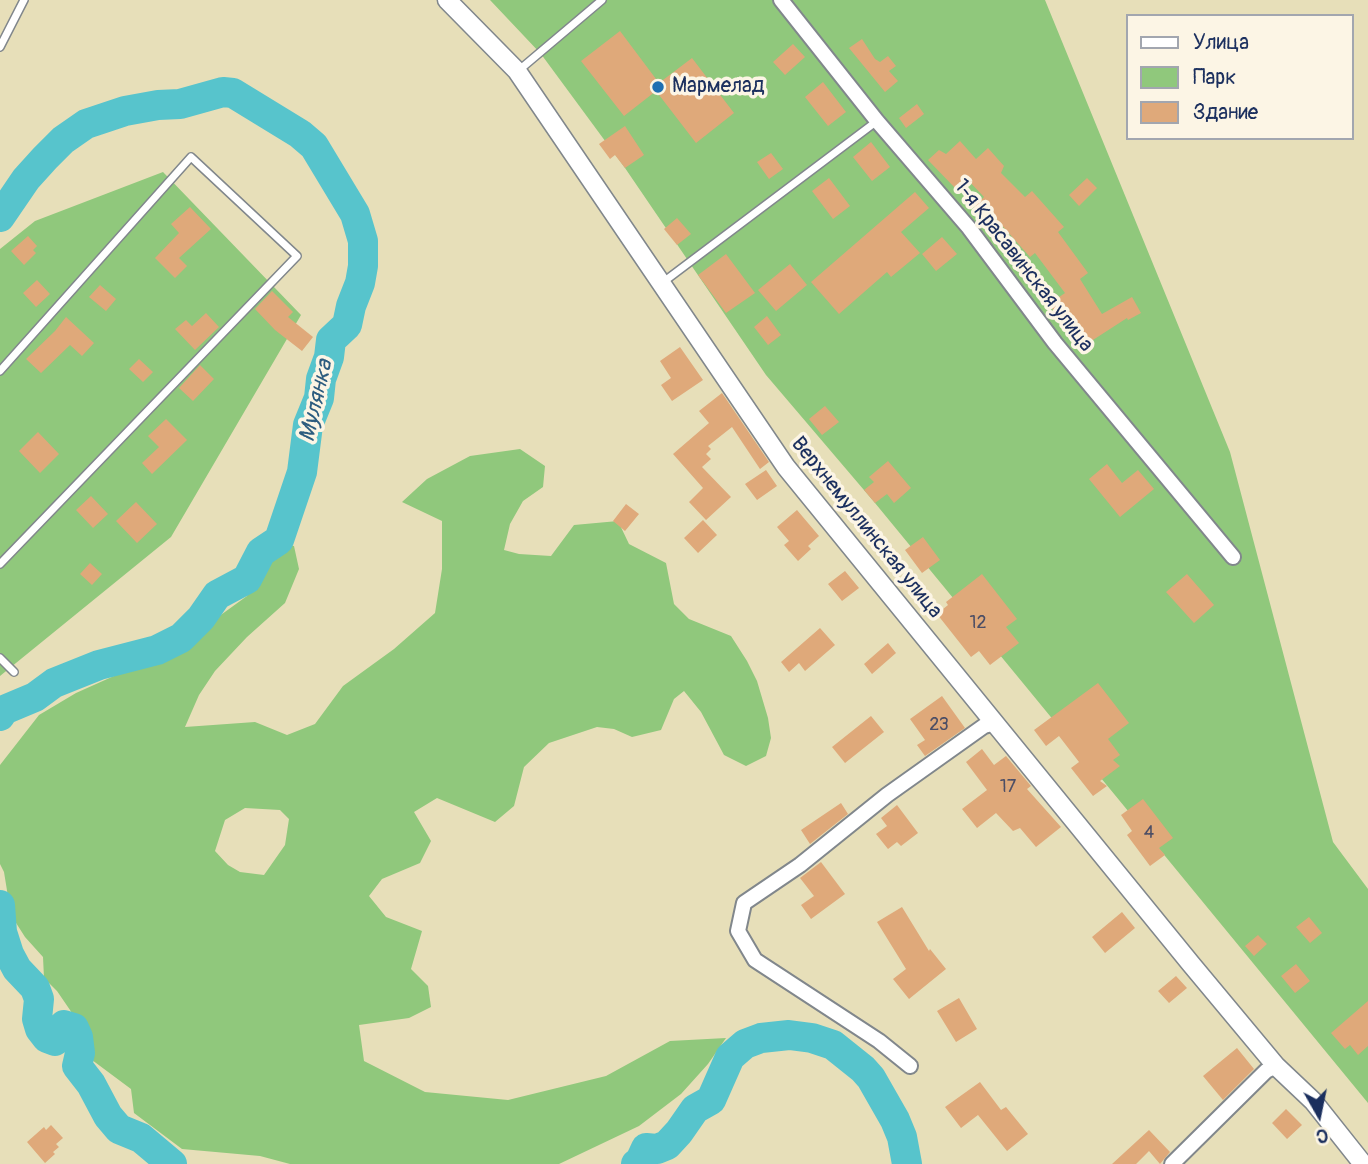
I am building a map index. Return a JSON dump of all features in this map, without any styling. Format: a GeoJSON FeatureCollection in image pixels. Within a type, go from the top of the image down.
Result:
{"type":"FeatureCollection","features":[{"type":"Feature","properties":{"kind":"street","name":"Верхнемуллинская улица"},"geometry":{"type":"LineString","coordinates":[[447,0],[517,71],[786,467],[1276,1066],[1313,1101],[1359,1163]]}},
{"type":"Feature","properties":{"kind":"street","name":"1-я Красавинская улица"},"geometry":{"type":"LineString","coordinates":[[781,0],[877,121],[969,228],[1055,343],[1233,557]]}},
{"type":"Feature","properties":{"kind":"street"},"geometry":{"type":"LineString","coordinates":[[910,1066],[879,1041],[755,960],[738,931],[744,903],[800,865],[887,795],[984,726],[995,723]]}},
{"type":"Feature","properties":{"kind":"street"},"geometry":{"type":"LineString","coordinates":[[1172,1164],[1266,1071],[1276,1066]]}},
{"type":"Feature","properties":{"kind":"lane"},"geometry":{"type":"LineString","coordinates":[[0,47],[23,0]]}},
{"type":"Feature","properties":{"kind":"lane"},"geometry":{"type":"LineString","coordinates":[[517,71],[602,0]]}},
{"type":"Feature","properties":{"kind":"lane"},"geometry":{"type":"LineString","coordinates":[[662,284],[877,121]]}},
{"type":"Feature","properties":{"kind":"lane"},"geometry":{"type":"LineString","coordinates":[[0,371],[191,157],[297,256],[0,564]]}},
{"type":"Feature","properties":{"kind":"lane"},"geometry":{"type":"LineString","coordinates":[[0,658],[14,672]]}},
{"type":"Feature","properties":{"kind":"green space"},"geometry":{"type":"Polygon","coordinates":[[[490,0],[1045,0],[1230,452],[1333,842],[1368,889],[1368,1103],[875,503],[766,375],[625,168],[541,54],[490,0]]]}},
{"type":"Feature","properties":{"kind":"green space"},"geometry":{"type":"Polygon","coordinates":[[[163,172],[301,315],[171,537],[0,676],[0,249],[35,221],[163,172]]]}},
{"type":"Feature","properties":{"kind":"green space"},"geometry":{"type":"Polygon","coordinates":[[[520,449],[545,466],[543,487],[523,501],[510,524],[504,550],[551,556],[574,525],[618,521],[629,544],[666,563],[674,604],[689,619],[731,636],[747,661],[757,681],[771,738],[766,756],[746,766],[724,755],[701,712],[684,691],[674,699],[661,730],[632,737],[614,729],[597,727],[549,743],[524,767],[514,806],[495,822],[437,798],[414,812],[431,841],[420,863],[382,879],[369,896],[386,917],[422,931],[411,969],[428,986],[431,1007],[409,1018],[359,1025],[364,1061],[425,1092],[508,1100],[606,1076],[670,1041],[726,1038],[708,1064],[681,1094],[639,1126],[559,1164],[290,1164],[260,1156],[182,1149],[134,1113],[131,1089],[92,1060],[90,1044],[57,991],[44,978],[43,957],[25,937],[11,915],[4,872],[0,864],[0,765],[39,715],[76,693],[143,663],[168,656],[186,645],[200,630],[247,596],[267,555],[275,547],[285,544],[294,546],[299,569],[285,603],[215,671],[199,695],[185,727],[255,722],[287,735],[315,724],[343,686],[394,649],[435,613],[442,569],[442,521],[402,502],[427,479],[470,456],[520,449]],[[245,808],[225,820],[215,851],[228,865],[240,872],[264,875],[285,845],[289,819],[280,810],[245,808]]]}},
{"type":"Feature","properties":{"kind":"building","name":"Мармелад"},"geometry":{"type":"Polygon","coordinates":[[[620,31],[659,83],[692,58],[734,113],[696,143],[656,91],[624,116],[581,61],[620,31]]]}},
{"type":"Feature","properties":{"kind":"building"},"geometry":{"type":"Polygon","coordinates":[[[862,39],[875,59],[880,62],[888,56],[896,66],[889,71],[898,81],[885,92],[849,48],[862,39]]]}},
{"type":"Feature","properties":{"kind":"building"},"geometry":{"type":"Polygon","coordinates":[[[793,44],[805,57],[785,75],[773,62],[793,44]]]}},
{"type":"Feature","properties":{"kind":"building"},"geometry":{"type":"Polygon","coordinates":[[[823,82],[846,112],[828,126],[805,97],[823,82]]]}},
{"type":"Feature","properties":{"kind":"building"},"geometry":{"type":"Polygon","coordinates":[[[917,104],[924,114],[906,128],[899,118],[917,104]]]}},
{"type":"Feature","properties":{"kind":"building"},"geometry":{"type":"Polygon","coordinates":[[[625,126],[644,155],[625,168],[615,155],[610,159],[599,144],[625,126]]]}},
{"type":"Feature","properties":{"kind":"building"},"geometry":{"type":"Polygon","coordinates":[[[960,141],[976,159],[988,148],[1004,166],[1001,173],[1025,197],[1032,191],[1064,227],[1058,232],[1088,273],[1080,279],[1102,314],[1132,297],[1141,313],[1128,320],[1127,318],[1079,349],[1049,304],[1065,293],[1035,253],[1030,257],[990,212],[984,218],[974,207],[984,197],[966,178],[956,189],[928,160],[939,150],[946,154],[960,141]]]}},
{"type":"Feature","properties":{"kind":"building"},"geometry":{"type":"Polygon","coordinates":[[[871,142],[890,167],[872,181],[853,157],[871,142]]]}},
{"type":"Feature","properties":{"kind":"building"},"geometry":{"type":"Polygon","coordinates":[[[771,153],[783,169],[769,179],[757,162],[771,153]]]}},
{"type":"Feature","properties":{"kind":"building"},"geometry":{"type":"Polygon","coordinates":[[[829,178],[850,206],[833,219],[812,191],[829,178]]]}},
{"type":"Feature","properties":{"kind":"building"},"geometry":{"type":"Polygon","coordinates":[[[1087,178],[1097,188],[1079,206],[1069,195],[1087,178]]]}},
{"type":"Feature","properties":{"kind":"building"},"geometry":{"type":"Polygon","coordinates":[[[915,192],[929,208],[901,232],[920,253],[891,277],[887,272],[839,314],[811,282],[915,192]]]}},
{"type":"Feature","properties":{"kind":"building"},"geometry":{"type":"Polygon","coordinates":[[[190,207],[211,229],[179,258],[187,266],[175,278],[155,258],[179,233],[171,224],[190,207]]]}},
{"type":"Feature","properties":{"kind":"building"},"geometry":{"type":"Polygon","coordinates":[[[677,218],[691,234],[677,245],[664,229],[677,218]]]}},
{"type":"Feature","properties":{"kind":"building"},"geometry":{"type":"Polygon","coordinates":[[[28,236],[37,246],[33,250],[36,253],[24,265],[11,251],[28,236]]]}},
{"type":"Feature","properties":{"kind":"building"},"geometry":{"type":"Polygon","coordinates":[[[942,237],[957,254],[936,271],[922,254],[942,237]]]}},
{"type":"Feature","properties":{"kind":"building"},"geometry":{"type":"Polygon","coordinates":[[[726,254],[755,293],[726,313],[698,275],[726,254]]]}},
{"type":"Feature","properties":{"kind":"building"},"geometry":{"type":"Polygon","coordinates":[[[790,264],[807,285],[776,311],[758,290],[790,264]]]}},
{"type":"Feature","properties":{"kind":"building"},"geometry":{"type":"Polygon","coordinates":[[[37,280],[50,294],[36,307],[23,293],[37,280]]]}},
{"type":"Feature","properties":{"kind":"building"},"geometry":{"type":"Polygon","coordinates":[[[100,285],[116,299],[106,311],[89,297],[100,285]]]}},
{"type":"Feature","properties":{"kind":"building"},"geometry":{"type":"Polygon","coordinates":[[[272,291],[293,312],[288,317],[313,337],[302,351],[275,330],[255,309],[272,291]]]}},
{"type":"Feature","properties":{"kind":"building"},"geometry":{"type":"Polygon","coordinates":[[[206,313],[219,327],[195,350],[175,329],[186,320],[192,326],[206,313]]]}},
{"type":"Feature","properties":{"kind":"building"},"geometry":{"type":"Polygon","coordinates":[[[767,316],[781,335],[768,345],[754,327],[767,316]]]}},
{"type":"Feature","properties":{"kind":"building"},"geometry":{"type":"Polygon","coordinates":[[[66,317],[94,343],[82,356],[70,345],[41,373],[26,359],[66,317]]]}},
{"type":"Feature","properties":{"kind":"building"},"geometry":{"type":"Polygon","coordinates":[[[680,347],[703,380],[672,401],[661,385],[671,378],[660,361],[680,347]]]}},
{"type":"Feature","properties":{"kind":"building"},"geometry":{"type":"Polygon","coordinates":[[[139,359],[153,372],[143,382],[129,369],[139,359]]]}},
{"type":"Feature","properties":{"kind":"building"},"geometry":{"type":"Polygon","coordinates":[[[200,365],[214,379],[193,401],[179,388],[200,365]]]}},
{"type":"Feature","properties":{"kind":"building"},"geometry":{"type":"Polygon","coordinates":[[[722,393],[769,462],[760,469],[732,427],[708,446],[711,449],[706,454],[711,459],[702,467],[731,497],[706,520],[689,502],[703,488],[673,454],[709,423],[699,411],[722,393]]]}},
{"type":"Feature","properties":{"kind":"building"},"geometry":{"type":"Polygon","coordinates":[[[825,406],[839,422],[822,435],[809,419],[825,406]]]}},
{"type":"Feature","properties":{"kind":"building"},"geometry":{"type":"Polygon","coordinates":[[[166,419],[187,440],[152,474],[142,463],[159,447],[148,436],[166,419]]]}},
{"type":"Feature","properties":{"kind":"building"},"geometry":{"type":"Polygon","coordinates":[[[38,432],[59,454],[40,473],[19,451],[38,432]]]}},
{"type":"Feature","properties":{"kind":"building"},"geometry":{"type":"Polygon","coordinates":[[[888,461],[911,488],[894,503],[887,494],[875,503],[864,490],[874,482],[869,477],[888,461]]]}},
{"type":"Feature","properties":{"kind":"building"},"geometry":{"type":"Polygon","coordinates":[[[1107,464],[1122,483],[1138,470],[1154,489],[1120,517],[1089,479],[1107,464]]]}},
{"type":"Feature","properties":{"kind":"building"},"geometry":{"type":"Polygon","coordinates":[[[766,470],[777,486],[757,500],[745,484],[766,470]]]}},
{"type":"Feature","properties":{"kind":"building"},"geometry":{"type":"Polygon","coordinates":[[[91,496],[108,514],[93,528],[76,510],[91,496]]]}},
{"type":"Feature","properties":{"kind":"building"},"geometry":{"type":"Polygon","coordinates":[[[136,502],[157,524],[137,543],[116,521],[136,502]]]}},
{"type":"Feature","properties":{"kind":"building"},"geometry":{"type":"Polygon","coordinates":[[[626,504],[639,514],[625,531],[613,521],[626,504]]]}},
{"type":"Feature","properties":{"kind":"building"},"geometry":{"type":"Polygon","coordinates":[[[797,510],[819,536],[808,546],[811,549],[798,561],[784,545],[789,541],[777,527],[797,510]]]}},
{"type":"Feature","properties":{"kind":"building"},"geometry":{"type":"Polygon","coordinates":[[[703,520],[717,535],[698,553],[684,538],[703,520]]]}},
{"type":"Feature","properties":{"kind":"building"},"geometry":{"type":"Polygon","coordinates":[[[923,537],[940,560],[922,573],[905,550],[923,537]]]}},
{"type":"Feature","properties":{"kind":"building"},"geometry":{"type":"Polygon","coordinates":[[[90,563],[102,574],[92,585],[80,574],[90,563]]]}},
{"type":"Feature","properties":{"kind":"building"},"geometry":{"type":"Polygon","coordinates":[[[845,571],[859,588],[842,601],[828,584],[845,571]]]}},
{"type":"Feature","properties":{"kind":"building"},"geometry":{"type":"Polygon","coordinates":[[[982,574],[1017,619],[1006,627],[1019,643],[990,665],[979,651],[971,657],[937,614],[948,605],[946,602],[982,574]]]}},
{"type":"Feature","properties":{"kind":"building"},"geometry":{"type":"Polygon","coordinates":[[[1187,574],[1214,605],[1194,623],[1166,592],[1187,574]]]}},
{"type":"Feature","properties":{"kind":"building"},"geometry":{"type":"Polygon","coordinates":[[[820,628],[835,645],[805,671],[799,663],[789,672],[781,662],[820,628]]]}},
{"type":"Feature","properties":{"kind":"building"},"geometry":{"type":"Polygon","coordinates":[[[888,643],[896,653],[872,674],[864,664],[888,643]]]}},
{"type":"Feature","properties":{"kind":"building"},"geometry":{"type":"Polygon","coordinates":[[[1098,683],[1129,723],[1108,739],[1120,755],[1113,760],[1120,766],[1100,781],[1107,786],[1093,796],[1071,768],[1079,762],[1059,736],[1046,746],[1034,730],[1098,683]]]}},
{"type":"Feature","properties":{"kind":"building"},"geometry":{"type":"Polygon","coordinates":[[[942,696],[965,728],[925,756],[917,745],[925,740],[910,719],[942,696]]]}},
{"type":"Feature","properties":{"kind":"building"},"geometry":{"type":"Polygon","coordinates":[[[871,716],[884,732],[845,763],[832,747],[871,716]]]}},
{"type":"Feature","properties":{"kind":"building"},"geometry":{"type":"Polygon","coordinates":[[[982,749],[994,765],[1006,756],[1031,786],[1027,789],[1061,827],[1036,847],[1020,828],[1013,831],[996,813],[977,828],[962,809],[987,790],[966,762],[982,749]]]}},
{"type":"Feature","properties":{"kind":"building"},"geometry":{"type":"Polygon","coordinates":[[[1143,799],[1173,838],[1159,848],[1165,855],[1150,866],[1127,835],[1132,831],[1121,815],[1143,799]]]}},
{"type":"Feature","properties":{"kind":"building"},"geometry":{"type":"Polygon","coordinates":[[[841,803],[848,814],[810,844],[801,830],[841,803]]]}},
{"type":"Feature","properties":{"kind":"building"},"geometry":{"type":"Polygon","coordinates":[[[897,805],[918,833],[901,846],[897,842],[888,849],[876,834],[887,826],[881,818],[897,805]]]}},
{"type":"Feature","properties":{"kind":"building"},"geometry":{"type":"Polygon","coordinates":[[[821,862],[845,894],[811,919],[801,905],[814,896],[800,878],[821,862]]]}},
{"type":"Feature","properties":{"kind":"building"},"geometry":{"type":"Polygon","coordinates":[[[902,907],[929,951],[930,949],[946,969],[909,999],[893,979],[906,969],[877,922],[902,907]]]}},
{"type":"Feature","properties":{"kind":"building"},"geometry":{"type":"Polygon","coordinates":[[[1122,912],[1135,928],[1105,953],[1092,937],[1122,912]]]}},
{"type":"Feature","properties":{"kind":"building"},"geometry":{"type":"Polygon","coordinates":[[[1309,917],[1322,933],[1310,943],[1296,927],[1309,917]]]}},
{"type":"Feature","properties":{"kind":"building"},"geometry":{"type":"Polygon","coordinates":[[[1258,935],[1267,944],[1254,956],[1245,946],[1258,935]]]}},
{"type":"Feature","properties":{"kind":"building"},"geometry":{"type":"Polygon","coordinates":[[[1296,964],[1310,981],[1295,993],[1281,976],[1296,964]]]}},
{"type":"Feature","properties":{"kind":"building"},"geometry":{"type":"Polygon","coordinates":[[[1176,976],[1187,988],[1169,1003],[1158,991],[1176,976]]]}},
{"type":"Feature","properties":{"kind":"building"},"geometry":{"type":"Polygon","coordinates":[[[959,998],[977,1029],[956,1042],[937,1011],[959,998]]]}},
{"type":"Feature","properties":{"kind":"building"},"geometry":{"type":"Polygon","coordinates":[[[1368,1001],[1368,1046],[1358,1055],[1350,1045],[1345,1049],[1331,1033],[1368,1001]]]}},
{"type":"Feature","properties":{"kind":"building"},"geometry":{"type":"Polygon","coordinates":[[[1237,1048],[1254,1069],[1223,1100],[1203,1076],[1237,1048]]]}},
{"type":"Feature","properties":{"kind":"building"},"geometry":{"type":"Polygon","coordinates":[[[980,1082],[1001,1110],[1006,1107],[1028,1134],[1007,1151],[978,1115],[961,1128],[945,1107],[980,1082]]]}},
{"type":"Feature","properties":{"kind":"building"},"geometry":{"type":"Polygon","coordinates":[[[1286,1109],[1302,1125],[1287,1139],[1272,1123],[1286,1109]]]}},
{"type":"Feature","properties":{"kind":"building"},"geometry":{"type":"Polygon","coordinates":[[[51,1125],[63,1138],[56,1144],[59,1147],[53,1152],[55,1154],[45,1163],[27,1142],[44,1127],[46,1130],[51,1125]]]}},
{"type":"Feature","properties":{"kind":"building"},"geometry":{"type":"Polygon","coordinates":[[[1149,1130],[1170,1152],[1160,1164],[1149,1151],[1136,1164],[1112,1164],[1149,1130]]]}},
{"type":"Feature","properties":{"kind":"waterway","name":"Мулянка"},"geometry":{"type":"LineString","coordinates":[[0,217],[26,179],[45,158],[63,140],[86,124],[125,111],[180,104],[223,92],[233,93],[300,134],[314,146],[355,214],[363,241],[360,283],[347,325],[331,340],[319,398],[308,425],[302,472],[279,540],[261,552],[247,579],[217,595],[201,618],[181,638],[157,650],[99,665],[54,683],[35,697],[4,710],[0,716]]}},
{"type":"Feature","properties":{"kind":"waterway","name":"Мулянка"},"geometry":{"type":"LineString","coordinates":[[0,905],[2,932],[9,954],[17,969],[35,988],[39,999],[37,1019],[40,1029],[47,1038],[55,1041],[64,1025],[74,1028],[80,1053],[77,1066],[91,1084],[108,1116],[119,1129],[141,1138],[172,1164]]}},
{"type":"Feature","properties":{"kind":"waterway","name":"Мулянка"},"geometry":{"type":"LineString","coordinates":[[636,1164],[646,1148],[657,1149],[667,1145],[695,1109],[711,1100],[730,1057],[745,1044],[761,1038],[789,1035],[812,1038],[833,1045],[863,1069],[895,1120],[902,1137],[907,1164]]}},
{"type":"Feature","properties":{"kind":"place","name":"Мармелад"},"geometry":{"type":"Point","coordinates":[658,87]}}]}
